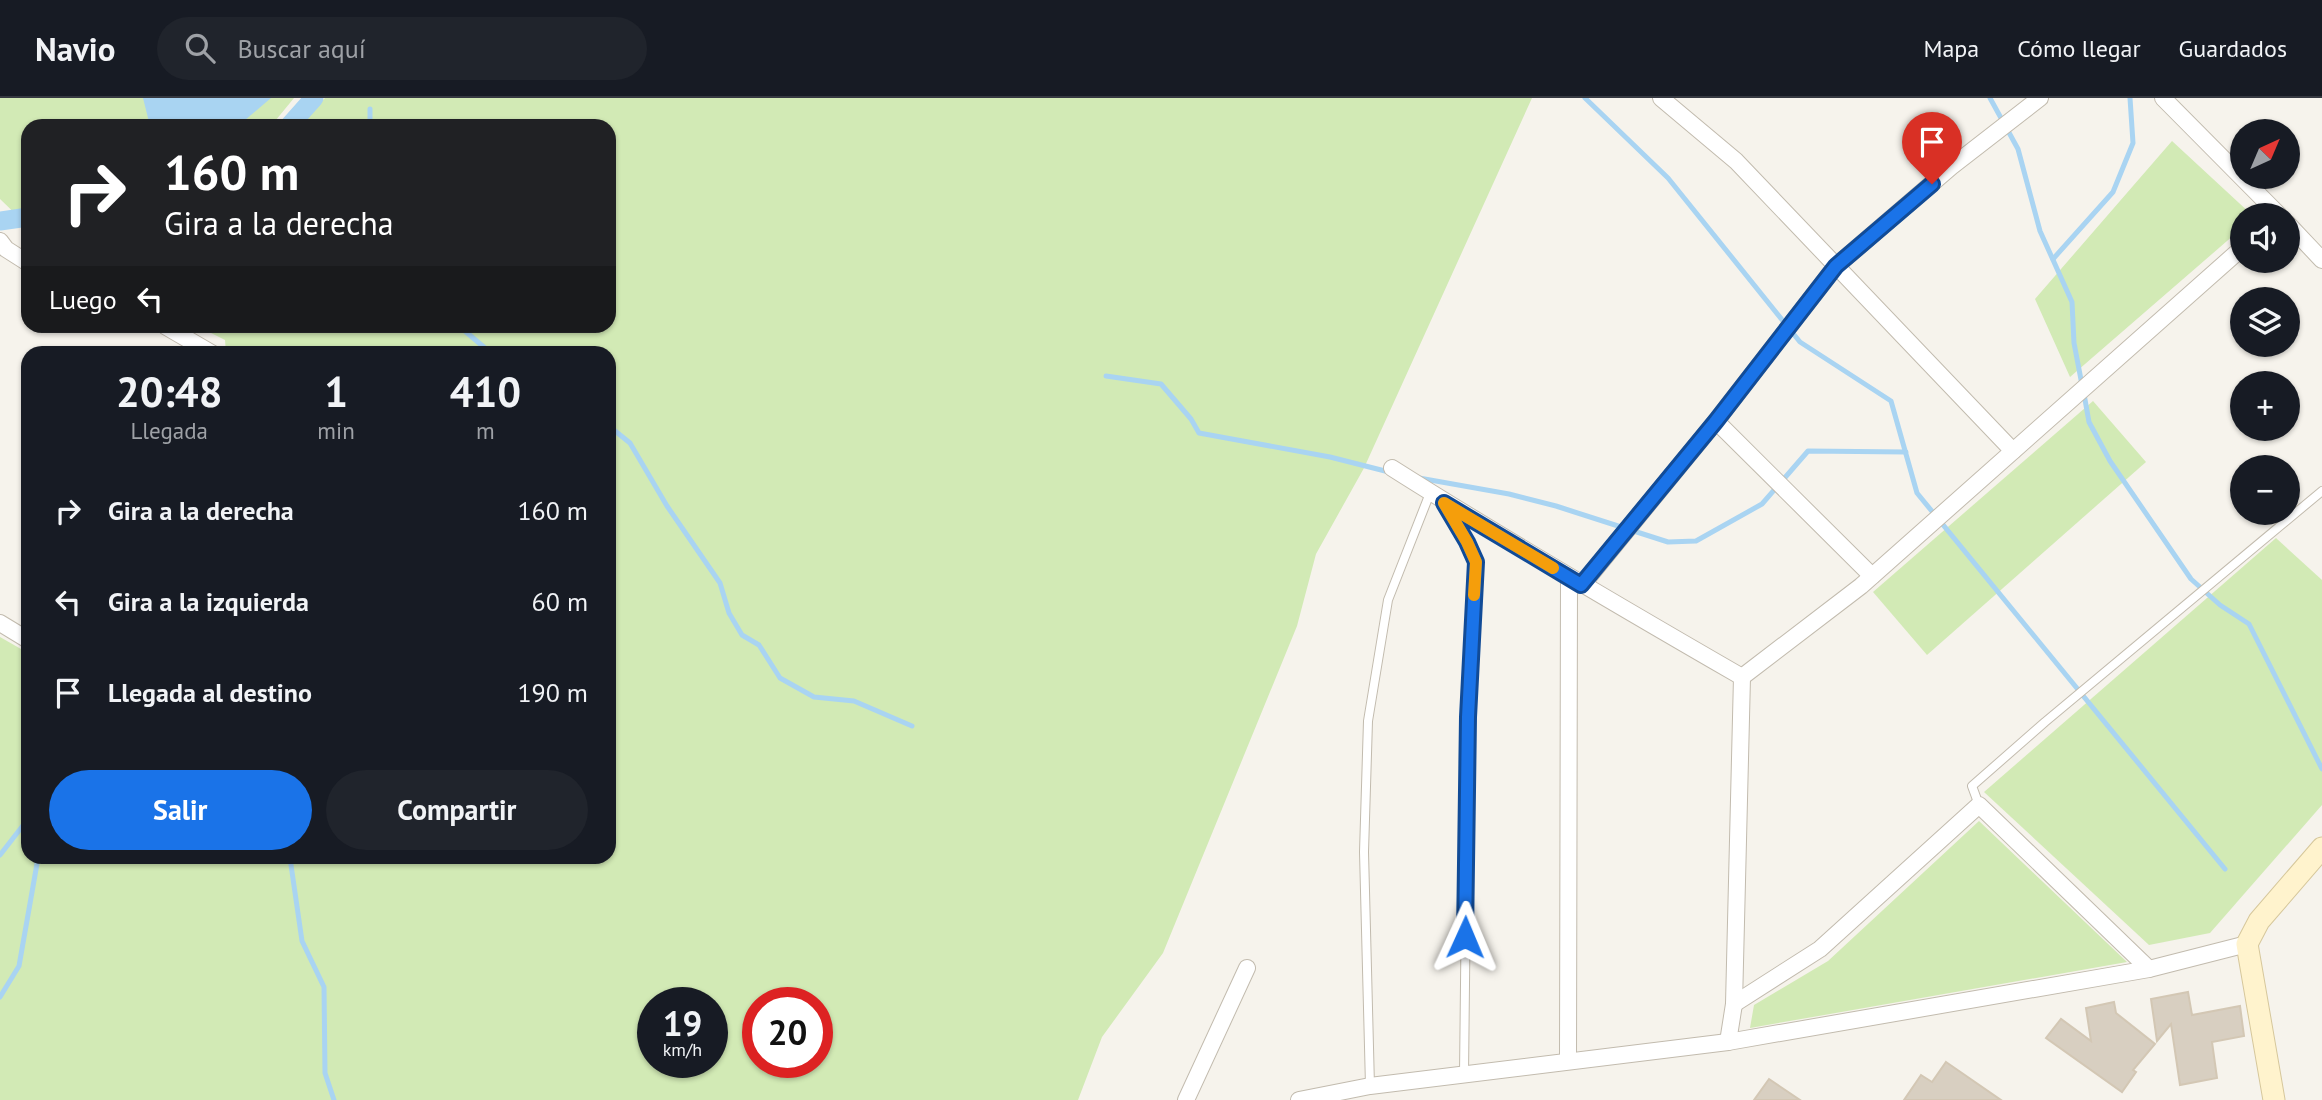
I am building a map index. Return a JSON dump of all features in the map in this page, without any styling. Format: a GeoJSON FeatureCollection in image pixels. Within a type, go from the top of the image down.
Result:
{"type":"FeatureCollection","features":[{"type":"Feature","properties":{"kind":"street"},"geometry":{"type":"LineString","coordinates":[[1661,98],[1736,161],[2013,451]]}},
{"type":"Feature","properties":{"kind":"street"},"geometry":{"type":"LineString","coordinates":[[1568,1060],[1575,581],[1716,421],[1836,266],[1951,167],[2040,98]]}},
{"type":"Feature","properties":{"kind":"street"},"geometry":{"type":"LineString","coordinates":[[2163,98],[2267,203]]}},
{"type":"Feature","properties":{"kind":"street"},"geometry":{"type":"LineString","coordinates":[[2300,237],[2322,260]]}},
{"type":"Feature","properties":{"kind":"street"},"geometry":{"type":"LineString","coordinates":[[0,241],[6,249],[21,258]]}},
{"type":"Feature","properties":{"kind":"street"},"geometry":{"type":"LineString","coordinates":[[1742,677],[1872,576],[2230,259]]}},
{"type":"Feature","properties":{"kind":"street"},"geometry":{"type":"LineString","coordinates":[[177,333],[200,346]]}},
{"type":"Feature","properties":{"kind":"street"},"geometry":{"type":"LineString","coordinates":[[1716,421],[1872,576]]}},
{"type":"Feature","properties":{"kind":"street"},"geometry":{"type":"LineString","coordinates":[[1392,468],[1444,503],[1742,677]]}},
{"type":"Feature","properties":{"kind":"street"},"geometry":{"type":"LineString","coordinates":[[0,623],[21,636]]}},
{"type":"Feature","properties":{"kind":"street"},"geometry":{"type":"LineString","coordinates":[[1728,1042],[1734,1004],[1742,677]]}},
{"type":"Feature","properties":{"kind":"street"},"geometry":{"type":"LineString","coordinates":[[1734,1004],[1820,949],[1979,805],[2149,969]]}},
{"type":"Feature","properties":{"kind":"street"},"geometry":{"type":"LineString","coordinates":[[2274,1100],[2247,944],[2259,921],[2322,848]]}},
{"type":"Feature","properties":{"kind":"street"},"geometry":{"type":"LineString","coordinates":[[1299,1100],[1370,1086],[1728,1042],[2149,969],[2247,944]]}},
{"type":"Feature","properties":{"kind":"street"},"geometry":{"type":"LineString","coordinates":[[1186,1100],[1247,968]]}},
{"type":"Feature","properties":{"kind":"street"},"geometry":{"type":"LineString","coordinates":[[1353,1100],[1370,1086]]}},
{"type":"Feature","properties":{"kind":"lane"},"geometry":{"type":"LineString","coordinates":[[1979,805],[1972,786],[2322,491]]}},
{"type":"Feature","properties":{"kind":"lane"},"geometry":{"type":"LineString","coordinates":[[1370,1086],[1364,852],[1368,721],[1388,600],[1430,493]]}},
{"type":"Feature","properties":{"kind":"lane"},"geometry":{"type":"LineString","coordinates":[[1444,503],[1476,562],[1468,717],[1464,1074]]}},
{"type":"Feature","properties":{"kind":"green space"},"geometry":{"type":"Polygon","coordinates":[[[0,98],[294,98],[277,119],[21,119],[21,219],[0,199],[0,98]]]}},
{"type":"Feature","properties":{"kind":"green space"},"geometry":{"type":"Polygon","coordinates":[[[325,98],[1532,98],[1364,468],[1316,554],[1297,626],[1163,953],[1102,1037],[1078,1100],[0,1100],[0,637],[21,649],[21,864],[616,864],[616,346],[225,346],[225,340],[211,333],[616,333],[616,119],[303,119],[325,98]]]}},
{"type":"Feature","properties":{"kind":"green space"},"geometry":{"type":"Polygon","coordinates":[[[2172,141],[2239,203],[2230,203],[2230,238],[2070,377],[2035,299],[2172,141]]]}},
{"type":"Feature","properties":{"kind":"green space"},"geometry":{"type":"Polygon","coordinates":[[[2093,401],[2146,462],[1927,655],[1873,592],[2093,401]]]}},
{"type":"Feature","properties":{"kind":"green space"},"geometry":{"type":"Polygon","coordinates":[[[2276,538],[2322,580],[2322,805],[2210,933],[2149,945],[1984,792],[2276,538]]]}},
{"type":"Feature","properties":{"kind":"green space"},"geometry":{"type":"Polygon","coordinates":[[[1979,821],[2127,962],[1750,1028],[1754,1005],[1828,961],[1979,821]]]}},
{"type":"Feature","properties":{"kind":"water"},"geometry":{"type":"Polygon","coordinates":[[[143,98],[271,98],[246,119],[148,119],[143,98]]]}},
{"type":"Feature","properties":{"kind":"building"},"geometry":{"type":"Polygon","coordinates":[[[2188,992],[2192,1015],[2240,1006],[2244,1036],[2212,1042],[2217,1078],[2180,1085],[2171,1024],[2157,1041],[2151,999],[2188,992]]]}},
{"type":"Feature","properties":{"kind":"building"},"geometry":{"type":"Polygon","coordinates":[[[2114,1002],[2116,1013],[2155,1044],[2133,1070],[2136,1072],[2122,1092],[2046,1038],[2061,1019],[2091,1041],[2086,1008],[2114,1002]]]}},
{"type":"Feature","properties":{"kind":"building"},"geometry":{"type":"Polygon","coordinates":[[[1946,1062],[2001,1100],[1904,1100],[1921,1075],[1932,1082],[1946,1062]]]}},
{"type":"Feature","properties":{"kind":"building"},"geometry":{"type":"Polygon","coordinates":[[[1769,1079],[1800,1100],[1754,1100],[1769,1079]]]}},
{"type":"Feature","properties":{"kind":"waterway"},"geometry":{"type":"LineString","coordinates":[[295,119],[314,98]]}},
{"type":"Feature","properties":{"kind":"waterway"},"geometry":{"type":"LineString","coordinates":[[1585,98],[1668,178],[1800,342],[1891,401],[1917,493],[2225,869]]}},
{"type":"Feature","properties":{"kind":"waterway"},"geometry":{"type":"LineString","coordinates":[[1990,98],[2018,149],[2040,231],[2072,302],[2074,343],[2082,385]]}},
{"type":"Feature","properties":{"kind":"waterway"},"geometry":{"type":"LineString","coordinates":[[2053,259],[2113,192],[2133,143],[2130,98]]}},
{"type":"Feature","properties":{"kind":"waterway"},"geometry":{"type":"LineString","coordinates":[[370,109],[370,119]]}},
{"type":"Feature","properties":{"kind":"waterway"},"geometry":{"type":"LineString","coordinates":[[0,221],[21,218]]}},
{"type":"Feature","properties":{"kind":"waterway"},"geometry":{"type":"LineString","coordinates":[[467,333],[483,346]]}},
{"type":"Feature","properties":{"kind":"waterway"},"geometry":{"type":"LineString","coordinates":[[1106,376],[1161,384],[1191,419],[1199,433],[1330,457],[1389,472]]}},
{"type":"Feature","properties":{"kind":"waterway"},"geometry":{"type":"LineString","coordinates":[[2084,394],[2089,422],[2110,461],[2191,579],[2220,605],[2249,624],[2322,769]]}},
{"type":"Feature","properties":{"kind":"waterway"},"geometry":{"type":"LineString","coordinates":[[616,432],[630,443],[667,506],[720,583],[729,613],[742,635],[759,645],[780,678],[814,697],[854,701],[912,726]]}},
{"type":"Feature","properties":{"kind":"waterway"},"geometry":{"type":"LineString","coordinates":[[1419,478],[1509,494],[1556,506],[1668,542],[1696,541],[1762,504],[1808,451],[1906,452]]}},
{"type":"Feature","properties":{"kind":"waterway"},"geometry":{"type":"LineString","coordinates":[[0,855],[21,828]]}},
{"type":"Feature","properties":{"kind":"waterway"},"geometry":{"type":"LineString","coordinates":[[0,997],[19,966],[37,864]]}},
{"type":"Feature","properties":{"kind":"waterway"},"geometry":{"type":"LineString","coordinates":[[291,864],[302,941],[324,987],[325,1073],[334,1100]]}},
{"type":"Feature","properties":{"kind":"slow traffic"},"geometry":{"type":"LineString","coordinates":[[1474,595],[1476,562],[1444,503],[1553,568]]}},
{"type":"Feature","properties":{"kind":"route"},"geometry":{"type":"LineString","coordinates":[[1465,937],[1468,717],[1476,562],[1444,503],[1581,585],[1716,421],[1836,266],[1932,184]]}}]}
